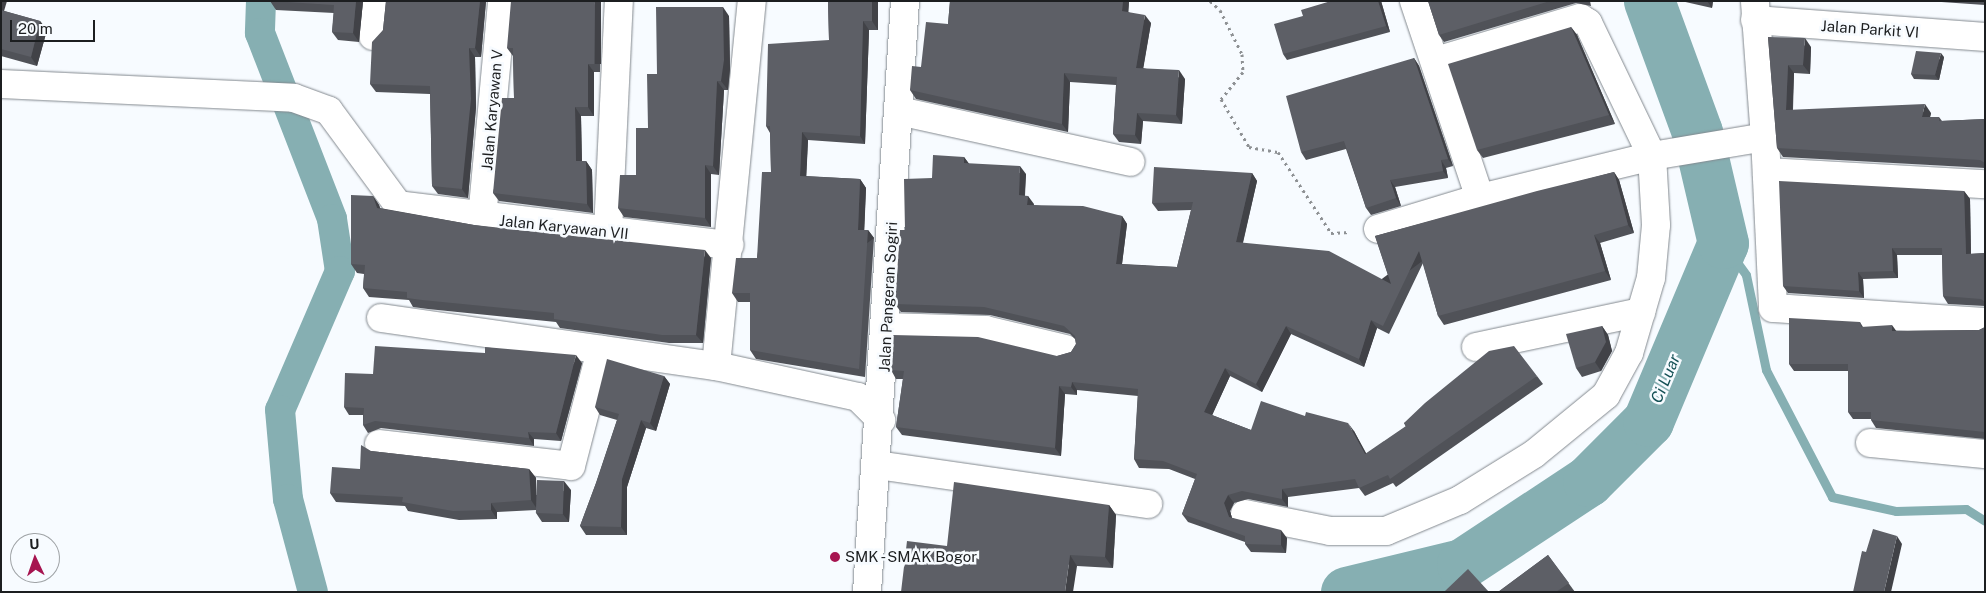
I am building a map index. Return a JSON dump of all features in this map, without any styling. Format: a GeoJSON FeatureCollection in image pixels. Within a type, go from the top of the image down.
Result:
{"type":"FeatureCollection","features":[{"type":"Feature","properties":{"kind":"street"},"geometry":{"type":"LineString","coordinates":[[373,36],[377,1]]}},
{"type":"Feature","properties":{"kind":"street","name":"Jalan Karyawan V"},"geometry":{"type":"LineString","coordinates":[[482,218],[502,1]]}},
{"type":"Feature","properties":{"kind":"street"},"geometry":{"type":"LineString","coordinates":[[608,231],[619,1]]}},
{"type":"Feature","properties":{"kind":"street"},"geometry":{"type":"LineString","coordinates":[[716,366],[730,245],[752,1]]}},
{"type":"Feature","properties":{"kind":"street","name":"Jalan Pangeran Sogiri"},"geometry":{"type":"LineString","coordinates":[[867,592],[881,420],[905,1]]}},
{"type":"Feature","properties":{"kind":"street"},"geometry":{"type":"LineString","coordinates":[[1414,1],[1436,61],[1480,198]]}},
{"type":"Feature","properties":{"kind":"street"},"geometry":{"type":"LineString","coordinates":[[1755,11],[1767,172],[1774,308],[1985,322]]}},
{"type":"Feature","properties":{"kind":"street","name":"Jalan Parkit VI"},"geometry":{"type":"LineString","coordinates":[[1755,11],[1985,37]]}},
{"type":"Feature","properties":{"kind":"street"},"geometry":{"type":"LineString","coordinates":[[1244,514],[1330,531],[1386,531],[1460,500],[1534,454],[1606,395],[1629,353],[1642,312],[1656,225],[1655,155],[1583,18],[1436,61]]}},
{"type":"Feature","properties":{"kind":"street","name":"Jalan Karyawan VII"},"geometry":{"type":"LineString","coordinates":[[1,84],[294,98],[329,111],[398,206],[482,218],[730,245]]}},
{"type":"Feature","properties":{"kind":"street"},"geometry":{"type":"LineString","coordinates":[[899,110],[1130,162]]}},
{"type":"Feature","properties":{"kind":"street"},"geometry":{"type":"LineString","coordinates":[[1378,229],[1480,198],[1655,155],[1764,137]]}},
{"type":"Feature","properties":{"kind":"street"},"geometry":{"type":"LineString","coordinates":[[1767,172],[1985,184]]}},
{"type":"Feature","properties":{"kind":"street"},"geometry":{"type":"LineString","coordinates":[[1476,346],[1642,312]]}},
{"type":"Feature","properties":{"kind":"street"},"geometry":{"type":"LineString","coordinates":[[381,318],[716,366],[858,397],[881,420]]}},
{"type":"Feature","properties":{"kind":"street"},"geometry":{"type":"LineString","coordinates":[[886,327],[986,330],[1066,349]]}},
{"type":"Feature","properties":{"kind":"street"},"geometry":{"type":"LineString","coordinates":[[379,444],[571,466],[601,350]]}},
{"type":"Feature","properties":{"kind":"street"},"geometry":{"type":"LineString","coordinates":[[1870,443],[1985,454]]}},
{"type":"Feature","properties":{"kind":"street"},"geometry":{"type":"LineString","coordinates":[[877,465],[1148,504]]}},
{"type":"Feature","properties":{"kind":"path"},"geometry":{"type":"LineString","coordinates":[[1210,1],[1220,10],[1242,54],[1243,72],[1221,99],[1248,147],[1278,152],[1331,233],[1378,229]]}},
{"type":"Feature","properties":{"kind":"building"},"geometry":{"type":"Polygon","coordinates":[[[271,1],[356,1],[353,33],[332,32],[334,5],[271,1]]]}},
{"type":"Feature","properties":{"kind":"building"},"geometry":{"type":"Polygon","coordinates":[[[386,1],[480,1],[475,48],[469,48],[471,99],[462,189],[432,186],[430,86],[370,84],[372,42],[383,30],[386,1]]]}},
{"type":"Feature","properties":{"kind":"building"},"geometry":{"type":"Polygon","coordinates":[[[511,1],[595,1],[594,64],[588,64],[588,107],[575,107],[576,161],[586,161],[587,204],[493,193],[502,98],[514,98],[513,48],[507,48],[511,1]]]}},
{"type":"Feature","properties":{"kind":"building"},"geometry":{"type":"Polygon","coordinates":[[[828,1],[872,1],[872,21],[863,21],[860,136],[802,132],[800,176],[860,179],[858,230],[868,230],[859,369],[750,350],[750,293],[732,293],[736,258],[757,258],[762,172],[771,172],[770,126],[766,126],[768,44],[829,40],[828,1]]]}},
{"type":"Feature","properties":{"kind":"building"},"geometry":{"type":"Polygon","coordinates":[[[950,1],[1123,1],[1122,11],[1145,15],[1136,68],[1179,70],[1176,115],[1137,113],[1135,135],[1113,134],[1117,77],[1064,73],[1062,124],[910,90],[912,66],[921,67],[926,22],[948,24],[950,1]]]}},
{"type":"Feature","properties":{"kind":"building"},"geometry":{"type":"Polygon","coordinates":[[[1331,1],[1378,1],[1386,26],[1283,54],[1274,24],[1303,16],[1301,10],[1331,1]]]}},
{"type":"Feature","properties":{"kind":"building"},"geometry":{"type":"Polygon","coordinates":[[[1428,1],[1550,1],[1439,35],[1428,1]]]}},
{"type":"Feature","properties":{"kind":"building"},"geometry":{"type":"Polygon","coordinates":[[[656,7],[723,7],[724,60],[721,81],[717,81],[713,166],[705,165],[705,218],[618,208],[620,175],[636,175],[636,128],[648,128],[647,74],[657,74],[656,7]]]}},
{"type":"Feature","properties":{"kind":"building"},"geometry":{"type":"Polygon","coordinates":[[[1,10],[40,21],[31,57],[1,49],[1,10]]]}},
{"type":"Feature","properties":{"kind":"building"},"geometry":{"type":"Polygon","coordinates":[[[1571,27],[1609,115],[1477,150],[1448,64],[1571,27]]]}},
{"type":"Feature","properties":{"kind":"building"},"geometry":{"type":"Polygon","coordinates":[[[1768,37],[1805,38],[1803,65],[1788,65],[1786,110],[1925,104],[1922,117],[1939,117],[1939,121],[1985,119],[1985,163],[1980,160],[1777,148],[1768,37]]]}},
{"type":"Feature","properties":{"kind":"building"},"geometry":{"type":"Polygon","coordinates":[[[1916,51],[1941,53],[1935,75],[1911,74],[1916,51]]]}},
{"type":"Feature","properties":{"kind":"building"},"geometry":{"type":"Polygon","coordinates":[[[1414,58],[1448,159],[1441,160],[1443,171],[1390,180],[1396,198],[1366,208],[1344,141],[1301,152],[1286,96],[1414,58]]]}},
{"type":"Feature","properties":{"kind":"building"},"geometry":{"type":"Polygon","coordinates":[[[933,155],[964,157],[964,163],[1020,166],[1019,195],[1028,196],[1027,205],[1083,206],[1122,216],[1116,264],[1177,267],[1193,202],[1152,203],[1154,167],[1252,173],[1236,242],[1329,251],[1391,284],[1375,236],[1537,191],[1614,172],[1628,225],[1594,235],[1605,271],[1438,316],[1419,251],[1383,326],[1371,320],[1359,359],[1286,326],[1256,384],[1225,368],[1204,412],[1251,430],[1261,401],[1305,416],[1306,412],[1348,423],[1365,454],[1406,426],[1404,423],[1425,403],[1489,351],[1514,346],[1537,376],[1390,479],[1388,475],[1359,488],[1355,479],[1282,489],[1282,499],[1242,491],[1228,495],[1224,503],[1229,517],[1281,530],[1281,545],[1245,544],[1245,536],[1182,514],[1197,474],[1163,461],[1134,459],[1138,389],[1072,382],[1071,387],[1059,386],[1055,448],[896,427],[904,371],[891,370],[893,335],[978,337],[1057,356],[1071,352],[1076,344],[1075,336],[1064,326],[984,307],[895,304],[900,230],[905,230],[904,179],[932,178],[933,155]]]}},
{"type":"Feature","properties":{"kind":"building"},"geometry":{"type":"Polygon","coordinates":[[[1779,181],[1964,191],[1966,254],[1985,253],[1985,302],[1981,299],[1943,296],[1942,248],[1892,248],[1893,271],[1858,272],[1859,291],[1783,286],[1779,181]]]}},
{"type":"Feature","properties":{"kind":"building"},"geometry":{"type":"Polygon","coordinates":[[[351,195],[373,196],[377,208],[474,225],[705,250],[696,335],[662,335],[554,319],[554,313],[422,300],[407,298],[407,292],[363,288],[365,265],[351,264],[351,195]]]}},
{"type":"Feature","properties":{"kind":"building"},"geometry":{"type":"Polygon","coordinates":[[[1789,318],[1860,322],[1861,327],[1892,325],[1892,331],[1979,330],[1985,327],[1985,432],[1871,420],[1871,412],[1848,412],[1848,364],[1789,364],[1789,318]]]}},
{"type":"Feature","properties":{"kind":"building"},"geometry":{"type":"Polygon","coordinates":[[[1602,326],[1606,342],[1595,362],[1576,368],[1566,334],[1602,326]]]}},
{"type":"Feature","properties":{"kind":"building"},"geometry":{"type":"Polygon","coordinates":[[[375,346],[485,353],[485,347],[576,355],[556,433],[528,432],[529,438],[375,421],[363,425],[364,408],[344,407],[345,373],[373,374],[375,346]]]}},
{"type":"Feature","properties":{"kind":"building"},"geometry":{"type":"Polygon","coordinates":[[[607,359],[664,376],[650,423],[641,420],[622,479],[621,527],[580,526],[619,414],[595,407],[607,359]]]}},
{"type":"Feature","properties":{"kind":"building"},"geometry":{"type":"Polygon","coordinates":[[[361,445],[371,451],[529,469],[531,500],[491,503],[491,510],[453,511],[402,502],[403,497],[330,493],[332,467],[360,469],[361,445]]]}},
{"type":"Feature","properties":{"kind":"building"},"geometry":{"type":"Polygon","coordinates":[[[537,480],[564,481],[563,514],[536,513],[537,480]]]}},
{"type":"Feature","properties":{"kind":"building"},"geometry":{"type":"Polygon","coordinates":[[[954,482],[1109,505],[1105,557],[1070,555],[1065,592],[901,592],[907,541],[947,546],[954,482]]]}},
{"type":"Feature","properties":{"kind":"building"},"geometry":{"type":"Polygon","coordinates":[[[1873,529],[1897,536],[1884,592],[1853,592],[1862,551],[1866,552],[1873,529]]]}},
{"type":"Feature","properties":{"kind":"building"},"geometry":{"type":"Polygon","coordinates":[[[1548,555],[1569,583],[1556,592],[1498,592],[1548,555]]]}},
{"type":"Feature","properties":{"kind":"building"},"geometry":{"type":"Polygon","coordinates":[[[1468,569],[1489,592],[1445,592],[1445,591],[1468,569]]]}},
{"type":"Feature","properties":{"kind":"waterway"},"geometry":{"type":"LineString","coordinates":[[261,1],[260,33],[332,219],[340,271],[280,410],[288,499],[313,592]]}},
{"type":"Feature","properties":{"kind":"waterway","name":"Ci Luar"},"geometry":{"type":"LineString","coordinates":[[1346,592],[1462,564],[1588,481],[1648,421],[1723,243],[1697,132],[1649,1]]}},
{"type":"Feature","properties":{"kind":"waterway"},"geometry":{"type":"LineString","coordinates":[[1723,243],[1746,275],[1766,370],[1832,497],[1896,511],[1966,509],[1985,521]]}},
{"type":"Feature","properties":{"kind":"place","name":"SMK - SMAK Bogor"},"geometry":{"type":"Point","coordinates":[835,557]}}]}
